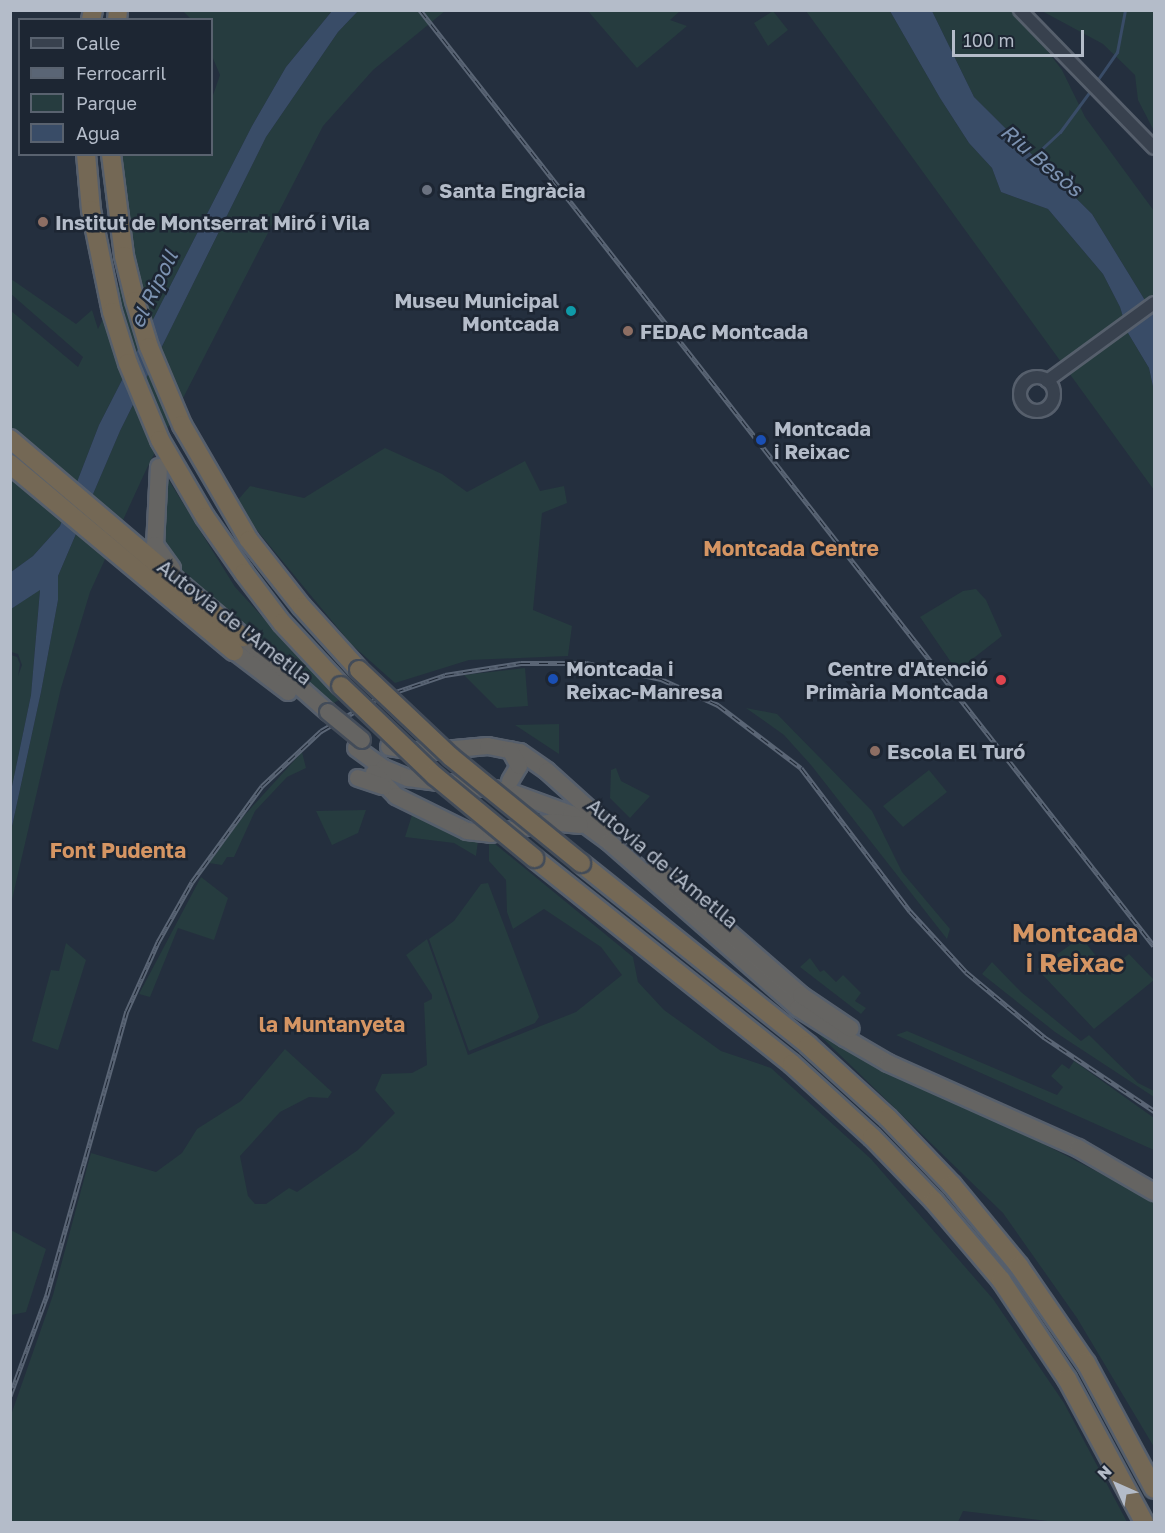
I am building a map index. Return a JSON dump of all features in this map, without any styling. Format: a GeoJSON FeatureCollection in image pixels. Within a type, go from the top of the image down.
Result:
{"type":"FeatureCollection","features":[{"type":"Feature","properties":{"kind":"highway"},"geometry":{"type":"LineString","coordinates":[[86,156],[101,269],[128,363],[172,461],[228,552],[282,623],[341,686],[435,776],[792,1064],[872,1137],[934,1201],[1001,1280],[1067,1378],[1144,1522]]}},
{"type":"Feature","properties":{"kind":"highway"},"geometry":{"type":"LineString","coordinates":[[111,156],[124,256],[149,347],[182,425],[249,540],[302,607],[359,670],[451,757],[808,1045],[888,1118],[952,1185],[1019,1266],[1069,1337],[1109,1402],[1155,1489]]}},
{"type":"Feature","properties":{"kind":"highway","name":"Autovia de l'Ametlla"},"geometry":{"type":"LineString","coordinates":[[10,439],[167,572],[238,644]]}},
{"type":"Feature","properties":{"kind":"highway","name":"Autovia de l'Ametlla"},"geometry":{"type":"LineString","coordinates":[[10,464],[154,587],[238,644],[325,716],[376,763],[474,788],[508,791],[546,802],[600,827],[798,1008],[888,1063],[1078,1148],[1155,1192]]}},
{"type":"Feature","properties":{"kind":"highway"},"geometry":{"type":"LineString","coordinates":[[159,467],[154,530],[157,551],[238,644]]}},
{"type":"Feature","properties":{"kind":"highway"},"geometry":{"type":"LineString","coordinates":[[395,746],[423,752],[488,746],[510,750],[533,760],[600,827]]}},
{"type":"Feature","properties":{"kind":"highway"},"geometry":{"type":"LineString","coordinates":[[510,750],[519,766],[510,781]]}},
{"type":"Feature","properties":{"kind":"highway","name":"Autovia de l'Ametlla"},"geometry":{"type":"LineString","coordinates":[[419,775],[510,781],[555,796],[600,827],[801,995],[856,1032],[893,1054],[1066,1130],[1155,1179]]}},
{"type":"Feature","properties":{"kind":"highway"},"geometry":{"type":"LineString","coordinates":[[372,779],[453,826],[486,834],[552,822],[600,827]]}},
{"type":"Feature","properties":{"kind":"highway"},"geometry":{"type":"LineString","coordinates":[[453,826],[471,825],[484,813],[486,801],[474,788]]}},
{"type":"Feature","properties":{"kind":"street"},"geometry":{"type":"LineString","coordinates":[[1020,10],[1155,148]]}},
{"type":"Feature","properties":{"kind":"street"},"geometry":{"type":"LineString","coordinates":[[1052,378],[1155,303]]}},
{"type":"Feature","properties":{"kind":"green space"},"geometry":{"type":"Polygon","coordinates":[[[183,11],[332,11],[286,67],[252,126],[99,425],[60,526],[33,556],[11,572],[10,310],[78,367],[83,357],[11,294],[11,279],[76,324],[92,310],[98,329],[133,259],[121,156],[213,156],[213,95],[220,75],[213,58],[213,18],[190,18],[183,11]]]}},
{"type":"Feature","properties":{"kind":"green space"},"geometry":{"type":"Polygon","coordinates":[[[358,11],[445,11],[373,70],[323,126],[146,470],[90,592],[61,688],[11,904],[11,831],[58,600],[58,576],[120,431],[266,137],[338,32],[358,11]]]}},
{"type":"Feature","properties":{"kind":"green space"},"geometry":{"type":"Polygon","coordinates":[[[588,11],[680,11],[670,20],[687,26],[637,68],[588,11]]]}},
{"type":"Feature","properties":{"kind":"green space"},"geometry":{"type":"Polygon","coordinates":[[[773,11],[788,30],[768,46],[754,23],[773,11]]]}},
{"type":"Feature","properties":{"kind":"green space"},"geometry":{"type":"Polygon","coordinates":[[[806,11],[890,11],[969,143],[992,168],[1001,192],[1048,209],[1103,274],[1120,307],[1128,333],[1149,368],[1154,391],[1154,490],[806,11]]]}},
{"type":"Feature","properties":{"kind":"green space"},"geometry":{"type":"Polygon","coordinates":[[[932,11],[1017,11],[1062,70],[1085,117],[1154,211],[1154,315],[1092,214],[974,97],[932,11]]]}},
{"type":"Feature","properties":{"kind":"green space"},"geometry":{"type":"Polygon","coordinates":[[[1042,11],[1154,11],[1154,131],[1138,100],[1135,75],[1103,44],[1042,11]]]}},
{"type":"Feature","properties":{"kind":"green space"},"geometry":{"type":"Polygon","coordinates":[[[385,448],[442,474],[467,492],[525,461],[540,491],[564,486],[567,503],[542,513],[533,610],[572,626],[568,656],[469,660],[395,683],[351,644],[250,522],[237,501],[250,486],[304,498],[385,448]]]}},
{"type":"Feature","properties":{"kind":"green space"},"geometry":{"type":"Polygon","coordinates":[[[168,479],[235,587],[339,700],[332,704],[160,551],[168,479]]]}},
{"type":"Feature","properties":{"kind":"green space"},"geometry":{"type":"Polygon","coordinates":[[[40,589],[31,695],[11,791],[11,655],[17,657],[20,664],[18,676],[22,665],[18,654],[11,652],[11,609],[40,589]]]}},
{"type":"Feature","properties":{"kind":"green space"},"geometry":{"type":"Polygon","coordinates":[[[976,589],[986,600],[1002,636],[957,671],[920,617],[963,591],[976,589]]]}},
{"type":"Feature","properties":{"kind":"green space"},"geometry":{"type":"Polygon","coordinates":[[[525,668],[528,706],[497,708],[464,675],[525,668]]]}},
{"type":"Feature","properties":{"kind":"green space"},"geometry":{"type":"Polygon","coordinates":[[[746,708],[777,714],[872,811],[902,872],[950,929],[947,939],[811,765],[784,735],[746,708]]]}},
{"type":"Feature","properties":{"kind":"green space"},"geometry":{"type":"Polygon","coordinates":[[[559,724],[559,754],[515,725],[559,724]]]}},
{"type":"Feature","properties":{"kind":"green space"},"geometry":{"type":"Polygon","coordinates":[[[302,752],[306,768],[287,777],[255,811],[234,857],[227,857],[222,865],[209,863],[242,818],[302,752]]]}},
{"type":"Feature","properties":{"kind":"green space"},"geometry":{"type":"Polygon","coordinates":[[[616,768],[621,781],[650,796],[630,818],[610,798],[611,770],[616,768]]]}},
{"type":"Feature","properties":{"kind":"green space"},"geometry":{"type":"Polygon","coordinates":[[[929,770],[947,792],[903,827],[883,806],[929,770]]]}},
{"type":"Feature","properties":{"kind":"green space"},"geometry":{"type":"Polygon","coordinates":[[[366,810],[358,833],[332,845],[316,811],[366,810]]]}},
{"type":"Feature","properties":{"kind":"green space"},"geometry":{"type":"Polygon","coordinates":[[[412,815],[478,841],[476,856],[454,843],[405,837],[412,815]]]}},
{"type":"Feature","properties":{"kind":"green space"},"geometry":{"type":"Polygon","coordinates":[[[489,839],[633,957],[638,982],[664,1010],[721,1051],[771,1068],[871,1159],[993,1299],[1064,1403],[1127,1522],[1056,1522],[963,1511],[958,1522],[11,1522],[11,1415],[53,1295],[91,1153],[156,1172],[182,1153],[197,1129],[241,1101],[285,1049],[332,1092],[328,1098],[309,1097],[280,1112],[240,1156],[248,1196],[255,1204],[266,1204],[289,1188],[297,1192],[358,1150],[395,1113],[375,1090],[382,1074],[412,1073],[427,1065],[424,1003],[432,999],[432,995],[406,955],[427,939],[468,1055],[576,1012],[622,975],[601,947],[544,909],[513,929],[507,912],[506,880],[489,861],[489,839]]]}},
{"type":"Feature","properties":{"kind":"green space"},"geometry":{"type":"Polygon","coordinates":[[[201,877],[228,898],[214,940],[178,928],[150,997],[139,994],[201,877]]]}},
{"type":"Feature","properties":{"kind":"green space"},"geometry":{"type":"Polygon","coordinates":[[[488,883],[539,1017],[535,1023],[469,1051],[429,939],[454,921],[481,884],[488,883]]]}},
{"type":"Feature","properties":{"kind":"green space"},"geometry":{"type":"Polygon","coordinates":[[[1081,937],[1108,971],[1129,954],[1154,980],[1094,1029],[1037,969],[1081,937]]]}},
{"type":"Feature","properties":{"kind":"green space"},"geometry":{"type":"Polygon","coordinates":[[[66,943],[86,960],[58,1050],[32,1041],[51,970],[59,971],[66,943]]]}},
{"type":"Feature","properties":{"kind":"green space"},"geometry":{"type":"Polygon","coordinates":[[[810,958],[820,972],[824,970],[836,982],[843,975],[861,993],[855,1001],[866,1008],[861,1014],[800,967],[810,958]]]}},
{"type":"Feature","properties":{"kind":"green space"},"geometry":{"type":"Polygon","coordinates":[[[992,962],[1021,992],[1081,1041],[1089,1035],[1138,1083],[1154,1091],[1154,1097],[1055,1032],[982,974],[992,962]]]}},
{"type":"Feature","properties":{"kind":"green space"},"geometry":{"type":"Polygon","coordinates":[[[805,1021],[1154,1201],[1154,1447],[1077,1318],[1003,1213],[805,1021]]]}},
{"type":"Feature","properties":{"kind":"green space"},"geometry":{"type":"Polygon","coordinates":[[[907,1031],[1057,1095],[1063,1087],[1051,1076],[1062,1064],[1069,1069],[1074,1061],[1154,1118],[1154,1150],[896,1035],[907,1031]]]}},
{"type":"Feature","properties":{"kind":"green space"},"geometry":{"type":"Polygon","coordinates":[[[11,1230],[46,1249],[26,1312],[11,1315],[11,1230]]]}},
{"type":"Feature","properties":{"kind":"water"},"geometry":{"type":"Polygon","coordinates":[[[332,11],[358,11],[338,32],[266,137],[120,431],[58,576],[58,600],[11,831],[11,791],[31,695],[40,590],[11,609],[11,572],[33,556],[60,526],[99,425],[252,126],[286,67],[332,11]]]}},
{"type":"Feature","properties":{"kind":"water"},"geometry":{"type":"Polygon","coordinates":[[[890,11],[932,11],[974,97],[1092,214],[1154,315],[1154,391],[1149,368],[1128,333],[1120,307],[1103,274],[1048,209],[1001,192],[992,168],[969,143],[890,11]]]}},
{"type":"Feature","properties":{"kind":"waterway"},"geometry":{"type":"LineString","coordinates":[[1096,82],[1117,52],[1125,10]]}},
{"type":"Feature","properties":{"kind":"waterway","name":"Riu Besòs"},"geometry":{"type":"LineString","coordinates":[[1033,157],[1060,132],[1091,90]]}},
{"type":"Feature","properties":{"kind":"railway"},"geometry":{"type":"LineString","coordinates":[[420,10],[1154,946]]}},
{"type":"Feature","properties":{"kind":"railway"},"geometry":{"type":"LineString","coordinates":[[10,1396],[47,1295],[127,1011],[158,942],[192,882],[262,786],[321,731],[378,698],[445,675],[521,663],[586,663],[661,679],[718,705],[801,768],[910,911],[966,972],[1044,1037],[1154,1111]]}},
{"type":"Feature","properties":{"kind":"place","name":"Santa Engràcia"},"geometry":{"type":"Point","coordinates":[427,190]}},
{"type":"Feature","properties":{"kind":"place","name":"Institut de Montserrat Miró i Vila"},"geometry":{"type":"Point","coordinates":[43,222]}},
{"type":"Feature","properties":{"kind":"place","name":"Museu Municipal Montcada"},"geometry":{"type":"Point","coordinates":[571,311]}},
{"type":"Feature","properties":{"kind":"place","name":"FEDAC Montcada"},"geometry":{"type":"Point","coordinates":[628,331]}},
{"type":"Feature","properties":{"kind":"place","name":"Montcada i Reixac"},"geometry":{"type":"Point","coordinates":[761,440]}},
{"type":"Feature","properties":{"kind":"place","name":"Montcada i Reixac-Manresa"},"geometry":{"type":"Point","coordinates":[553,679]}},
{"type":"Feature","properties":{"kind":"place","name":"Centre d'Atenció Primària Montcada"},"geometry":{"type":"Point","coordinates":[1001,680]}},
{"type":"Feature","properties":{"kind":"place","name":"Escola El Turó"},"geometry":{"type":"Point","coordinates":[875,751]}},
{"type":"Feature","properties":{"kind":"district","name":"Montcada Centre"},"geometry":{"type":"Point","coordinates":[791,548]}},
{"type":"Feature","properties":{"kind":"district","name":"Font Pudenta"},"geometry":{"type":"Point","coordinates":[118,850]}},
{"type":"Feature","properties":{"kind":"district","name":"Montcada i Reixac"},"geometry":{"type":"Point","coordinates":[1075,948]}},
{"type":"Feature","properties":{"kind":"district","name":"la Muntanyeta"},"geometry":{"type":"Point","coordinates":[332,1024]}},
{"type":"Feature","properties":{"kind":"water label","name":"el Ripoll"},"geometry":{"type":"Point","coordinates":[153,289]}}]}
